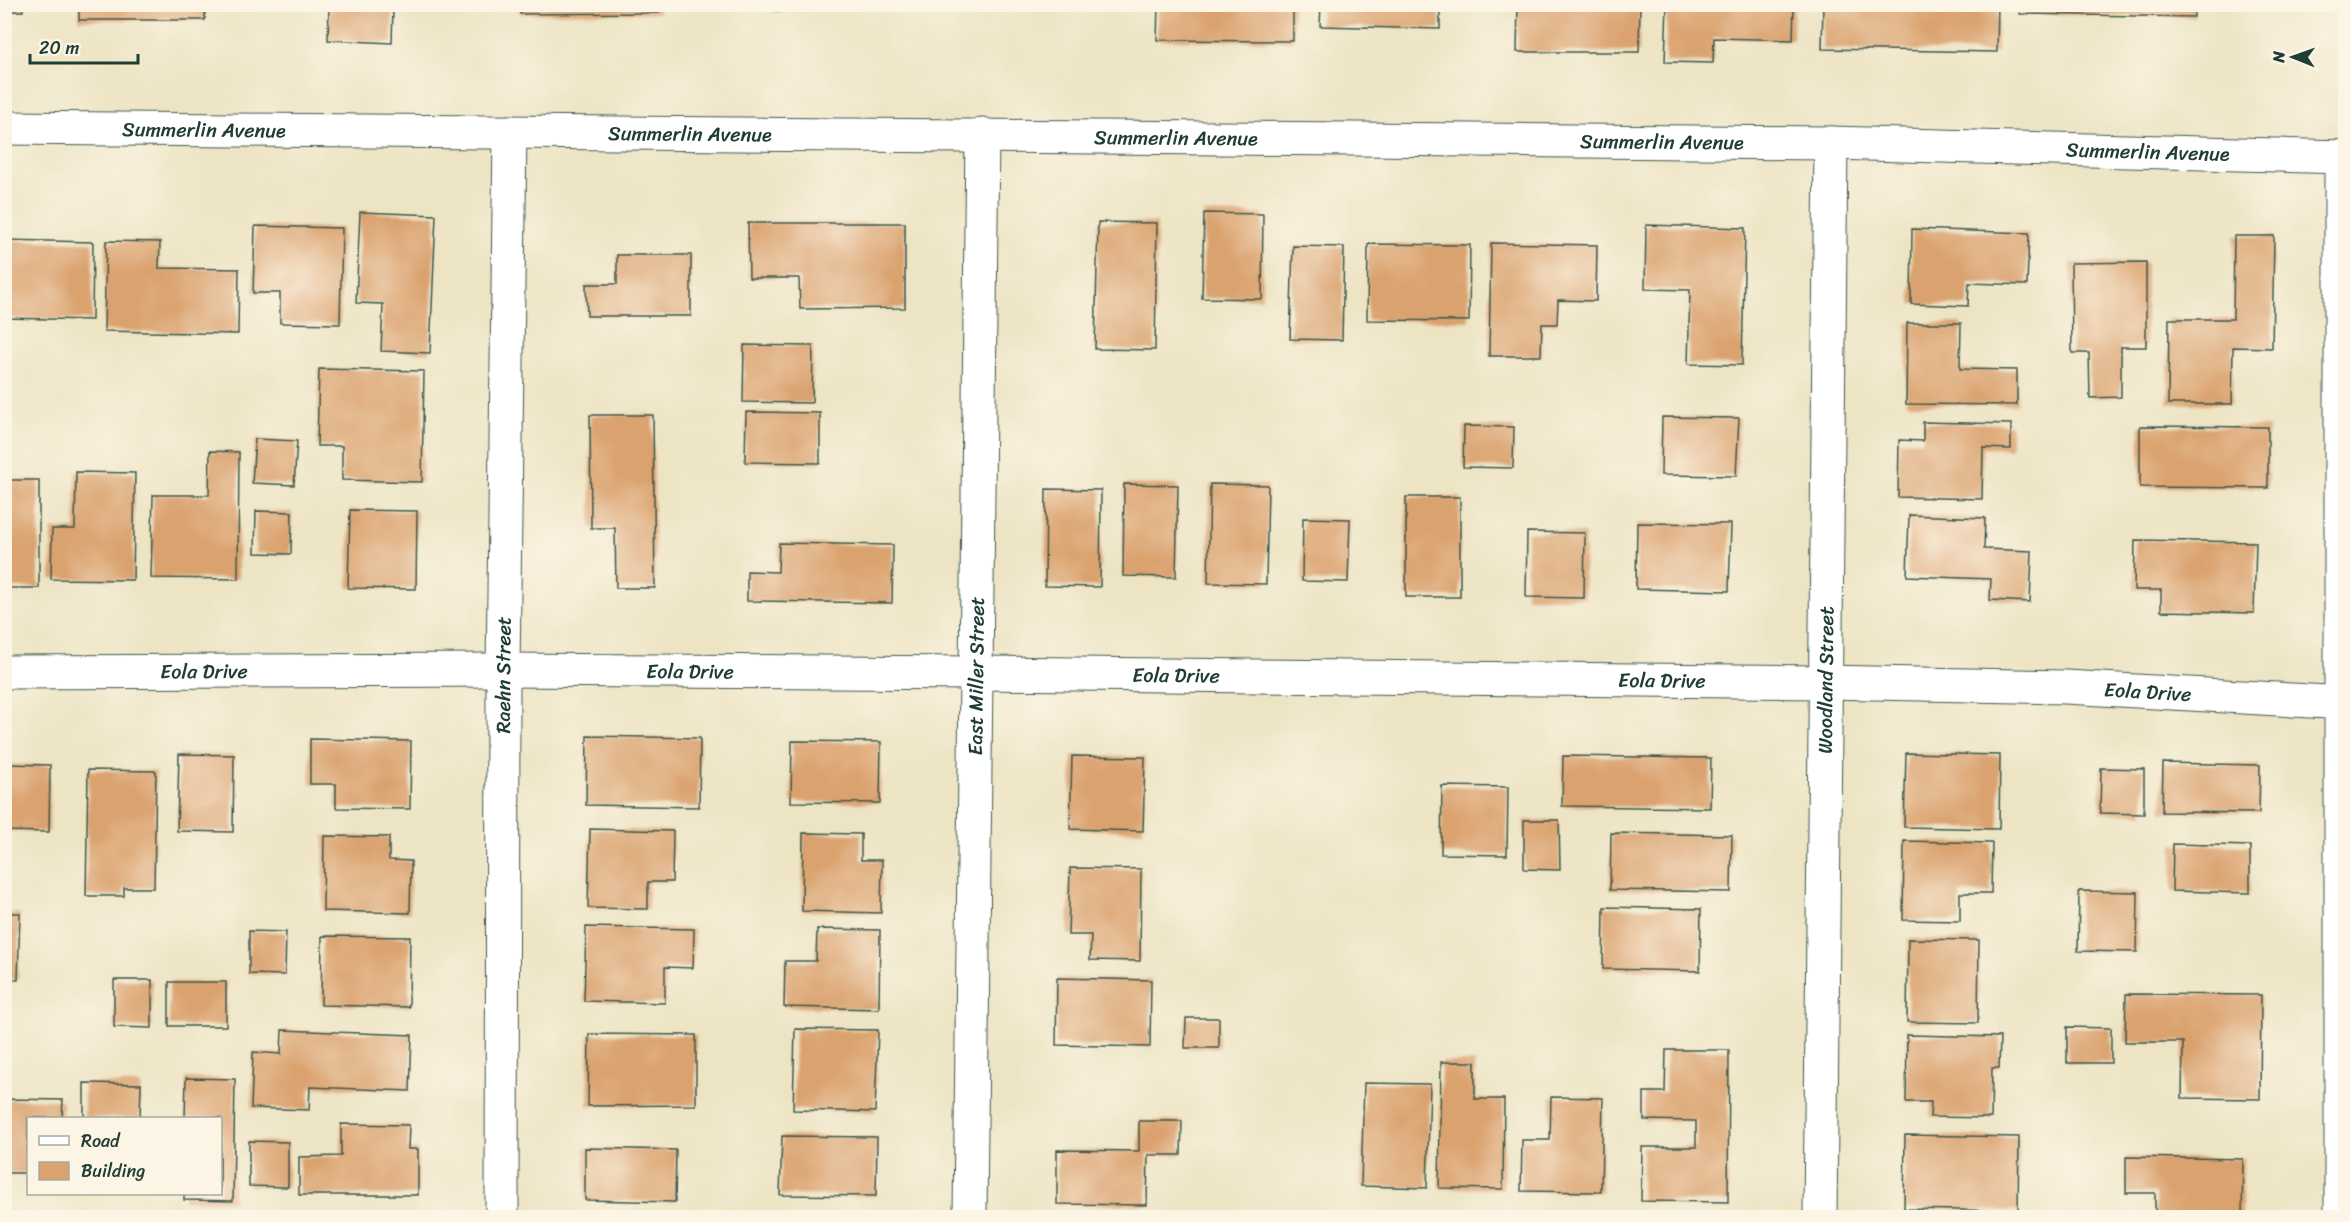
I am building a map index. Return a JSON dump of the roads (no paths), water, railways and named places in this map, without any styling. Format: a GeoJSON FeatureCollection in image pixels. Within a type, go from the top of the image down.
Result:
{"type":"FeatureCollection","features":[{"type":"Feature","properties":{"kind":"street","name":"Summerlin Avenue"},"geometry":{"type":"LineString","coordinates":[[4,128],[982,134],[1831,143],[2344,157]]}},
{"type":"Feature","properties":{"kind":"street","name":"Raehn Street"},"geometry":{"type":"LineString","coordinates":[[502,1218],[503,670],[510,132]]}},
{"type":"Feature","properties":{"kind":"street","name":"East Miller Street"},"geometry":{"type":"LineString","coordinates":[[970,1218],[982,134]]}},
{"type":"Feature","properties":{"kind":"street","name":"Woodland Street"},"geometry":{"type":"LineString","coordinates":[[1820,1218],[1831,143]]}},
{"type":"Feature","properties":{"kind":"street"},"geometry":{"type":"LineString","coordinates":[[2341,1218],[2344,157]]}},
{"type":"Feature","properties":{"kind":"street","name":"Eola Drive"},"geometry":{"type":"LineString","coordinates":[[4,672],[503,670],[1825,682],[2066,687],[2344,703]]}}]}
